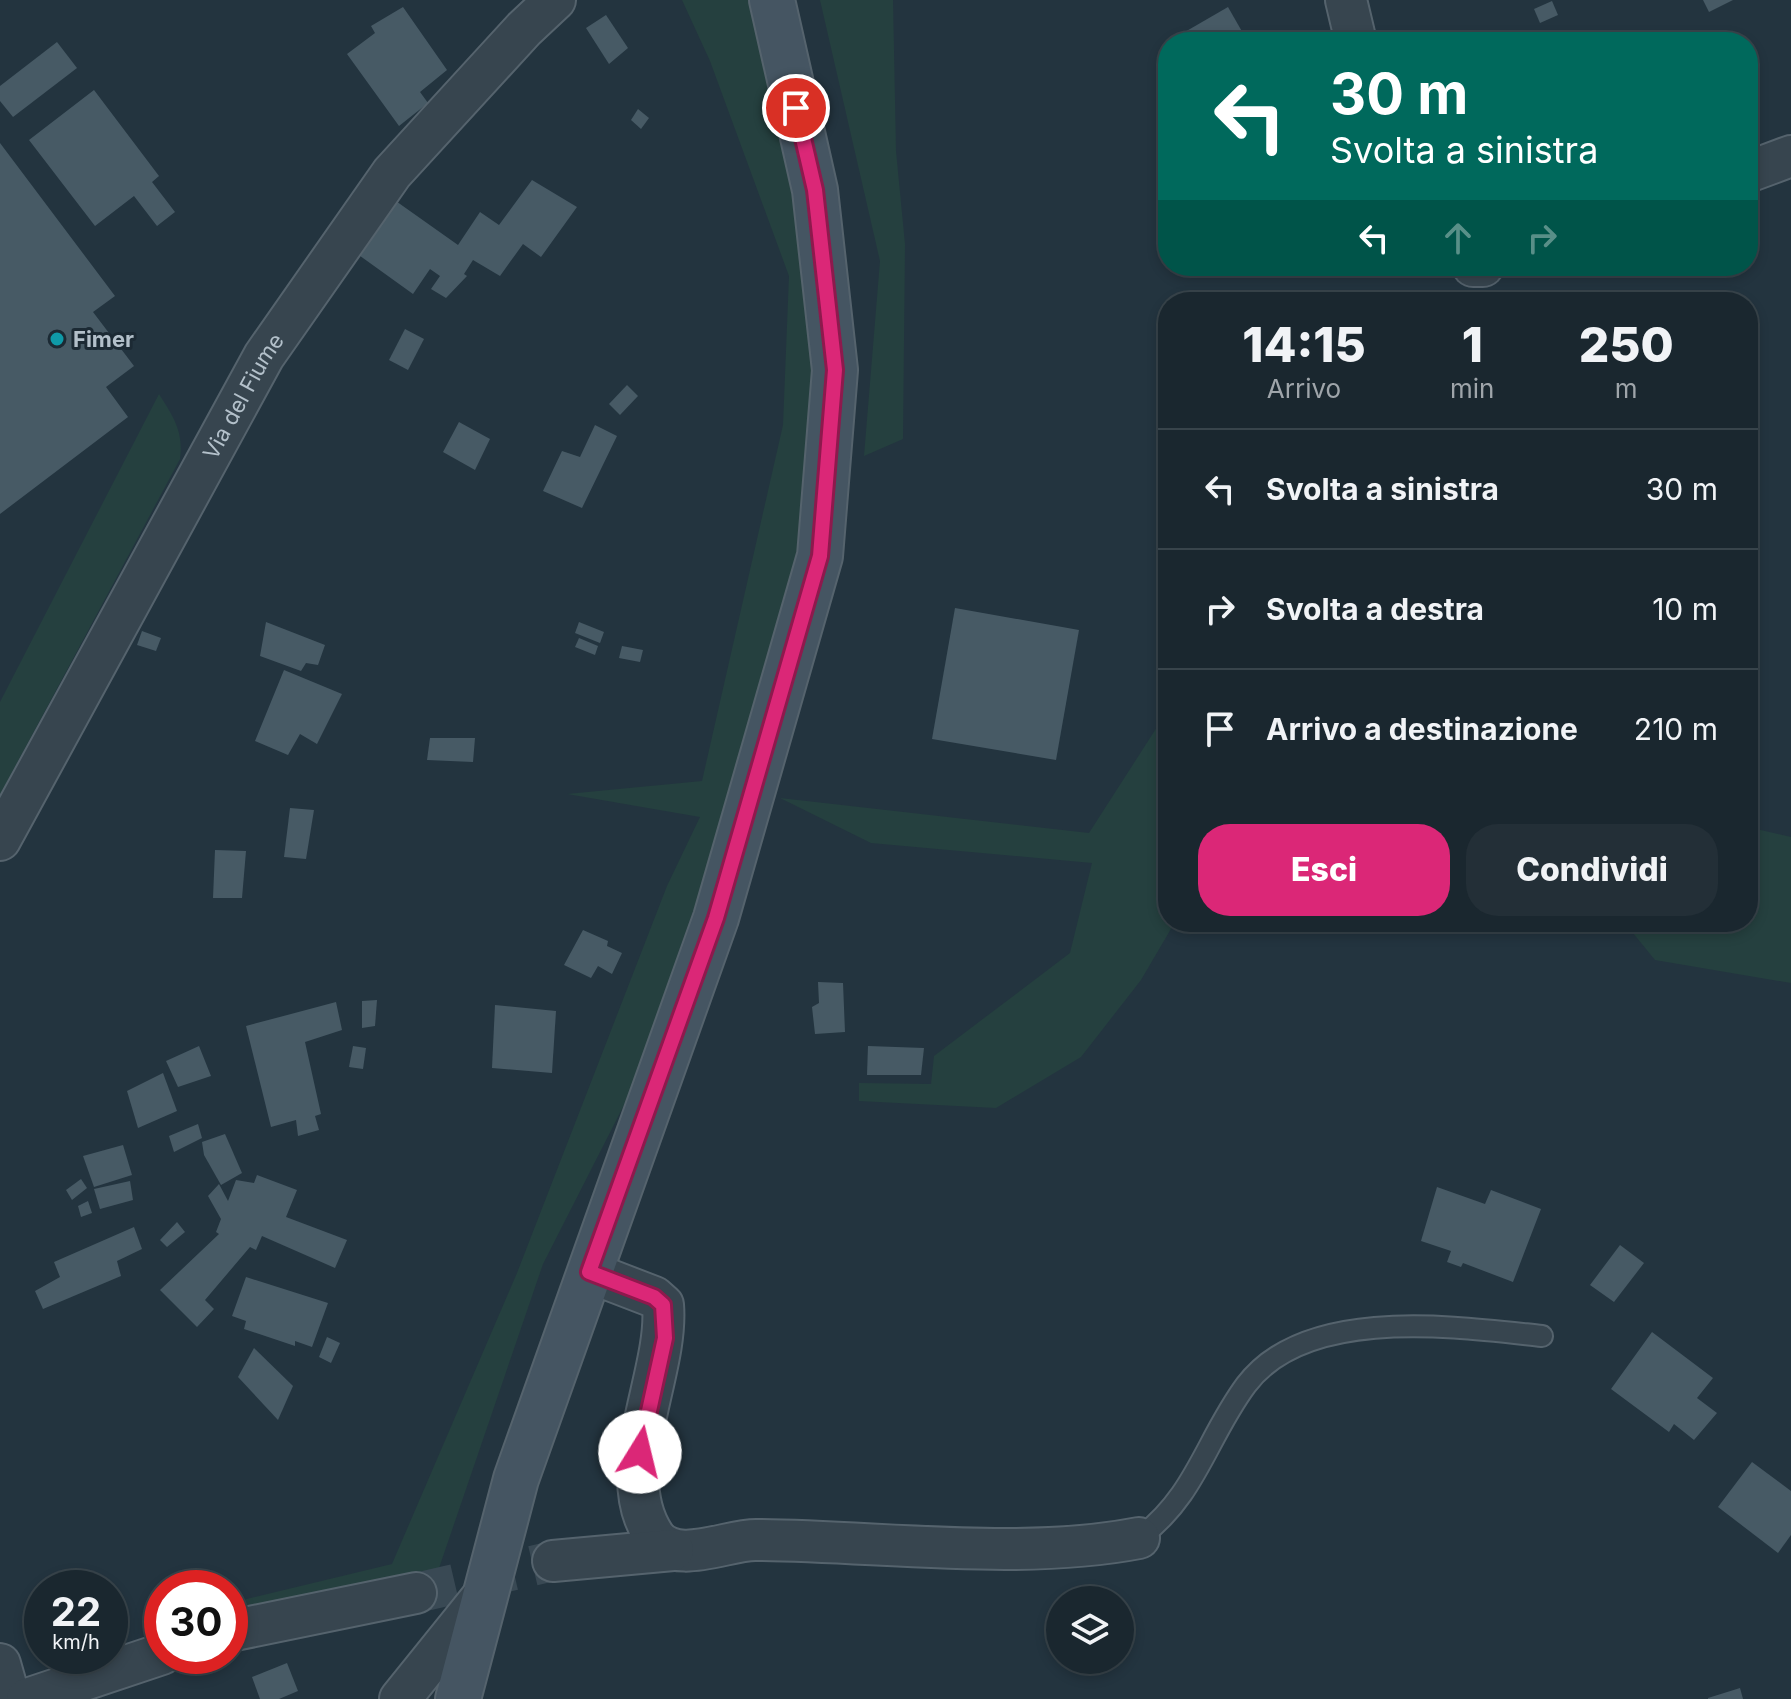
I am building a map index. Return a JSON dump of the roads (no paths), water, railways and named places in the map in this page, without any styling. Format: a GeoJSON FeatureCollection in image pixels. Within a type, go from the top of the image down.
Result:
{"type":"FeatureCollection","features":[{"type":"Feature","properties":{"kind":"main road"},"geometry":{"type":"LineString","coordinates":[[458,1699],[516,1479],[716,918],[820,556],[835,370],[815,190],[772,0]]}},
{"type":"Feature","properties":{"kind":"street","name":"Via del Fiume"},"geometry":{"type":"LineString","coordinates":[[0,840],[264,356],[392,173],[524,29],[555,0]]}},
{"type":"Feature","properties":{"kind":"street"},"geometry":{"type":"LineString","coordinates":[[1346,0],[1354,32]]}},
{"type":"Feature","properties":{"kind":"street"},"geometry":{"type":"LineString","coordinates":[[1758,168],[1791,156]]}},
{"type":"Feature","properties":{"kind":"street"},"geometry":{"type":"LineString","coordinates":[[589,1272],[654,1297],[663,1305],[665,1338],[647,1404],[638,1483],[655,1537],[673,1550]]}},
{"type":"Feature","properties":{"kind":"street"},"geometry":{"type":"LineString","coordinates":[[553,1561],[690,1550],[739,1539],[998,1547],[1100,1546],[1139,1538]]}},
{"type":"Feature","properties":{"kind":"street"},"geometry":{"type":"LineString","coordinates":[[400,1699],[487,1591]]}},
{"type":"Feature","properties":{"kind":"street"},"geometry":{"type":"LineString","coordinates":[[248,1627],[416,1593]]}},
{"type":"Feature","properties":{"kind":"street"},"geometry":{"type":"LineString","coordinates":[[27,1699],[144,1660]]}},
{"type":"Feature","properties":{"kind":"street"},"geometry":{"type":"LineString","coordinates":[[0,1664],[10,1699]]}},
{"type":"Feature","properties":{"kind":"lane"},"geometry":{"type":"LineString","coordinates":[[1139,1538],[1166,1518],[1193,1481],[1247,1383],[1282,1354],[1328,1335],[1375,1326],[1464,1328],[1542,1336]]}},
{"type":"Feature","properties":{"kind":"tunnel"},"geometry":{"type":"LineString","coordinates":[[416,1593],[553,1561]]}},
{"type":"Feature","properties":{"kind":"place","name":"Fimer"},"geometry":{"type":"Point","coordinates":[57,339]}}]}
